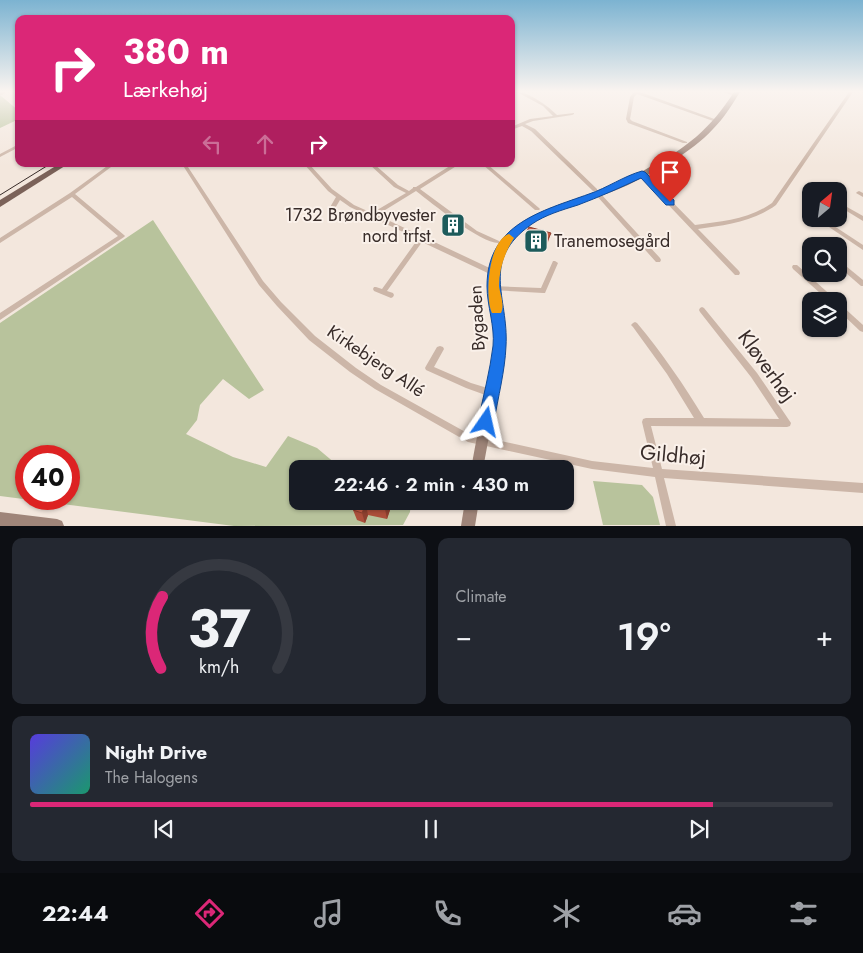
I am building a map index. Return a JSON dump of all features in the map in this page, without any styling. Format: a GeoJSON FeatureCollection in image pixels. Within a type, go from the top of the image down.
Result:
{"type":"FeatureCollection","features":[{"type":"Feature","properties":{"kind":"main road"},"geometry":{"type":"LineString","coordinates":[[0,198],[50,167]]}},
{"type":"Feature","properties":{"kind":"main road"},"geometry":{"type":"LineString","coordinates":[[0,204],[59,167]]}},
{"type":"Feature","properties":{"kind":"street"},"geometry":{"type":"LineString","coordinates":[[515,127],[549,117]]}},
{"type":"Feature","properties":{"kind":"street"},"geometry":{"type":"LineString","coordinates":[[628,117],[630,122],[684,142]]}},
{"type":"Feature","properties":{"kind":"street"},"geometry":{"type":"LineString","coordinates":[[709,117],[718,120]]}},
{"type":"Feature","properties":{"kind":"street","name":"Bygaden"},"geometry":{"type":"LineString","coordinates":[[478,460],[500,347],[493,288],[494,273],[504,245],[519,228],[542,214],[640,175],[693,145],[720,117]]}},
{"type":"Feature","properties":{"kind":"street"},"geometry":{"type":"LineString","coordinates":[[694,227],[748,218],[768,209],[774,204],[834,117]]}},
{"type":"Feature","properties":{"kind":"street"},"geometry":{"type":"LineString","coordinates":[[522,124],[533,130],[596,192],[658,260]]}},
{"type":"Feature","properties":{"kind":"street"},"geometry":{"type":"LineString","coordinates":[[0,156],[15,147]]}},
{"type":"Feature","properties":{"kind":"street"},"geometry":{"type":"LineString","coordinates":[[0,241],[110,167]]}},
{"type":"Feature","properties":{"kind":"street","name":"Kirkebjerg Allé"},"geometry":{"type":"LineString","coordinates":[[186,167],[261,283],[312,338],[353,370],[390,394],[459,434],[481,442]]}},
{"type":"Feature","properties":{"kind":"street"},"geometry":{"type":"LineString","coordinates":[[309,167],[339,197],[352,206],[494,273]]}},
{"type":"Feature","properties":{"kind":"street"},"geometry":{"type":"LineString","coordinates":[[374,167],[396,186],[408,192]]}},
{"type":"Feature","properties":{"kind":"street"},"geometry":{"type":"LineString","coordinates":[[372,216],[451,167]]}},
{"type":"Feature","properties":{"kind":"street"},"geometry":{"type":"LineString","coordinates":[[488,167],[537,209]]}},
{"type":"Feature","properties":{"kind":"street"},"geometry":{"type":"LineString","coordinates":[[640,175],[694,227],[737,273]]}},
{"type":"Feature","properties":{"kind":"street"},"geometry":{"type":"LineString","coordinates":[[415,188],[475,232],[497,242]]}},
{"type":"Feature","properties":{"kind":"street"},"geometry":{"type":"LineString","coordinates":[[0,317],[122,236],[72,194]]}},
{"type":"Feature","properties":{"kind":"street"},"geometry":{"type":"LineString","coordinates":[[332,209],[339,197]]}},
{"type":"Feature","properties":{"kind":"street"},"geometry":{"type":"LineString","coordinates":[[848,210],[863,219]]}},
{"type":"Feature","properties":{"kind":"street"},"geometry":{"type":"LineString","coordinates":[[834,228],[863,248]]}},
{"type":"Feature","properties":{"kind":"street"},"geometry":{"type":"LineString","coordinates":[[391,295],[380,291],[420,239]]}},
{"type":"Feature","properties":{"kind":"street"},"geometry":{"type":"LineString","coordinates":[[493,288],[543,291],[556,263]]}},
{"type":"Feature","properties":{"kind":"street"},"geometry":{"type":"LineString","coordinates":[[795,267],[823,292]]}},
{"type":"Feature","properties":{"kind":"street"},"geometry":{"type":"LineString","coordinates":[[847,271],[863,284]]}},
{"type":"Feature","properties":{"kind":"street","name":"Kløverhøj"},"geometry":{"type":"LineString","coordinates":[[658,473],[646,422],[786,422],[754,375],[702,310]]}},
{"type":"Feature","properties":{"kind":"street"},"geometry":{"type":"LineString","coordinates":[[847,314],[863,329]]}},
{"type":"Feature","properties":{"kind":"street"},"geometry":{"type":"LineString","coordinates":[[635,325],[676,379],[700,422]]}},
{"type":"Feature","properties":{"kind":"street"},"geometry":{"type":"LineString","coordinates":[[440,348],[429,368],[462,383],[491,393]]}},
{"type":"Feature","properties":{"kind":"street","name":"Gildhøj"},"geometry":{"type":"LineString","coordinates":[[481,442],[592,465],[658,473],[863,488]]}},
{"type":"Feature","properties":{"kind":"street"},"geometry":{"type":"LineString","coordinates":[[658,473],[671,526]]}},
{"type":"Feature","properties":{"kind":"street"},"geometry":{"type":"LineString","coordinates":[[468,526],[471,510]]}},
{"type":"Feature","properties":{"kind":"street"},"geometry":{"type":"LineString","coordinates":[[0,519],[57,526]]}},
{"type":"Feature","properties":{"kind":"green space"},"geometry":{"type":"Polygon","coordinates":[[[0,117],[15,117],[15,121],[0,128],[0,117]]]}},
{"type":"Feature","properties":{"kind":"green space"},"geometry":{"type":"Polygon","coordinates":[[[153,220],[264,390],[249,399],[223,379],[200,405],[197,420],[186,434],[233,457],[266,467],[288,436],[317,448],[331,460],[289,460],[289,510],[410,510],[403,525],[234,526],[80,506],[80,445],[15,445],[15,498],[0,496],[0,323],[153,220]]]}},
{"type":"Feature","properties":{"kind":"green space"},"geometry":{"type":"Polygon","coordinates":[[[593,481],[642,485],[653,497],[660,525],[603,525],[593,481]]]}},
{"type":"Feature","properties":{"kind":"building"},"geometry":{"type":"Polygon","coordinates":[[[529,227],[551,233],[547,241],[525,235],[529,227]]]}},
{"type":"Feature","properties":{"kind":"tram line"},"geometry":{"type":"LineString","coordinates":[[0,195],[45,167]]}},
{"type":"Feature","properties":{"kind":"slow traffic"},"geometry":{"type":"LineString","coordinates":[[497,309],[493,288],[494,273],[496,263],[509,238]]}},
{"type":"Feature","properties":{"kind":"place","name":"1732 Brøndbyvester nord trfst."},"geometry":{"type":"Point","coordinates":[453,225]}},
{"type":"Feature","properties":{"kind":"place","name":"Tranemosegård"},"geometry":{"type":"Point","coordinates":[536,241]}},
{"type":"Feature","properties":{"kind":"route"},"geometry":{"type":"LineString","coordinates":[[486,422],[500,347],[493,280],[496,263],[509,238],[528,221],[542,214],[625,184],[642,174],[670,202]]}}]}
